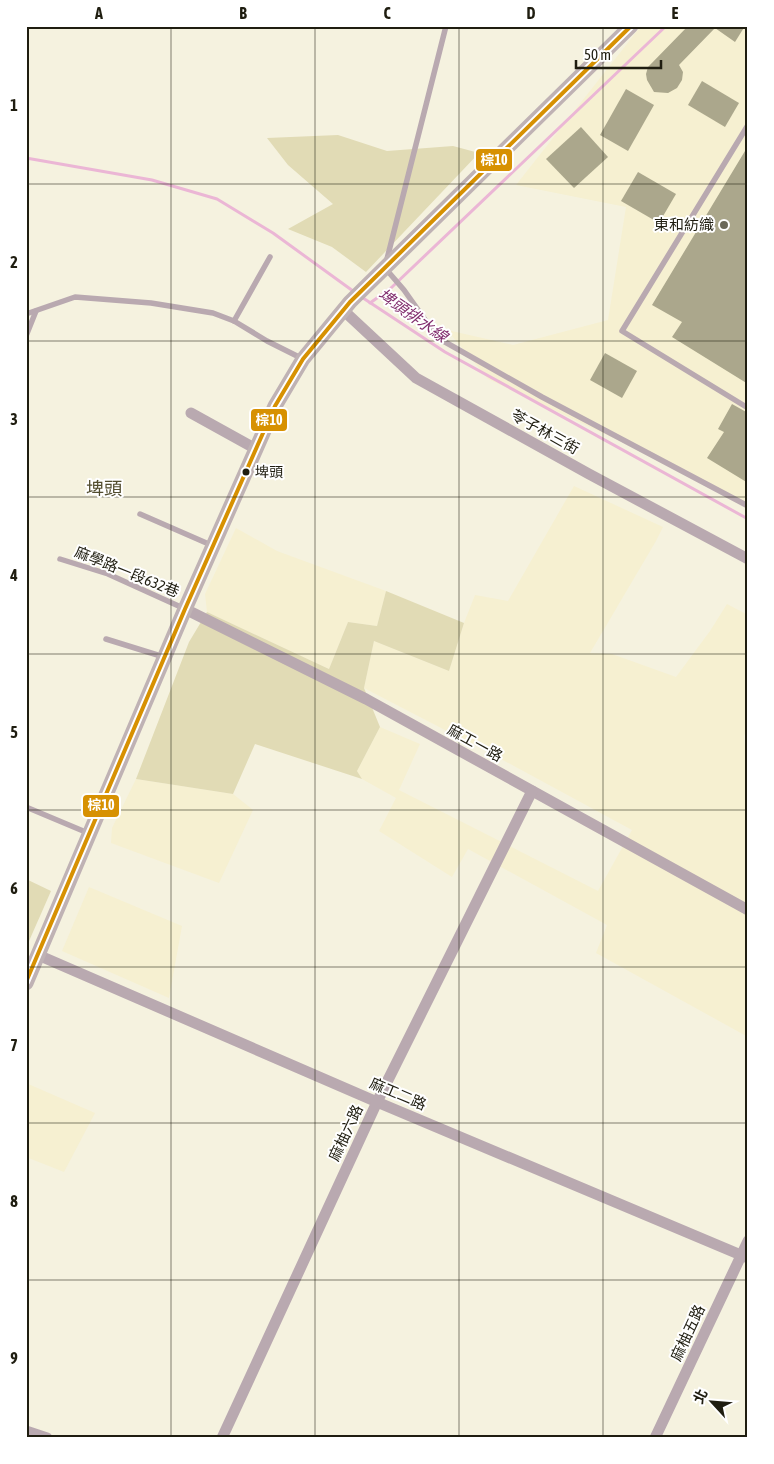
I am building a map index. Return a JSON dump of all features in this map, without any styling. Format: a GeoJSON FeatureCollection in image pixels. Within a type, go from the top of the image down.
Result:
{"type":"FeatureCollection","features":[{"type":"Feature","properties":{"kind":"main road"},"geometry":{"type":"LineString","coordinates":[[26,983],[185,609],[275,406],[303,359],[347,306],[630,26]]}},
{"type":"Feature","properties":{"kind":"street","name":"苓子林三街"},"geometry":{"type":"LineString","coordinates":[[347,306],[416,378],[748,559]]}},
{"type":"Feature","properties":{"kind":"street"},"geometry":{"type":"LineString","coordinates":[[191,413],[256,449]]}},
{"type":"Feature","properties":{"kind":"street","name":"麻工一路"},"geometry":{"type":"LineString","coordinates":[[185,609],[366,699],[748,910]]}},
{"type":"Feature","properties":{"kind":"street","name":"麻柚六路"},"geometry":{"type":"LineString","coordinates":[[222,1438],[378,1102],[532,791]]}},
{"type":"Feature","properties":{"kind":"street","name":"麻工二路"},"geometry":{"type":"LineString","coordinates":[[38,955],[378,1102],[745,1256]]}},
{"type":"Feature","properties":{"kind":"street","name":"麻柚五路"},"geometry":{"type":"LineString","coordinates":[[655,1438],[745,1256],[748,1241]]}},
{"type":"Feature","properties":{"kind":"street"},"geometry":{"type":"LineString","coordinates":[[26,1430],[47,1438]]}},
{"type":"Feature","properties":{"kind":"lane"},"geometry":{"type":"LineString","coordinates":[[446,26],[385,269],[404,290],[438,338],[542,397],[748,506]]}},
{"type":"Feature","properties":{"kind":"lane"},"geometry":{"type":"LineString","coordinates":[[748,125],[622,331],[748,408]]}},
{"type":"Feature","properties":{"kind":"lane"},"geometry":{"type":"LineString","coordinates":[[234,320],[270,257]]}},
{"type":"Feature","properties":{"kind":"lane"},"geometry":{"type":"LineString","coordinates":[[26,314],[75,297],[151,303],[213,313],[234,320],[267,341],[303,359]]}},
{"type":"Feature","properties":{"kind":"lane"},"geometry":{"type":"LineString","coordinates":[[26,336],[36,311]]}},
{"type":"Feature","properties":{"kind":"lane"},"geometry":{"type":"LineString","coordinates":[[140,514],[213,546]]}},
{"type":"Feature","properties":{"kind":"lane","name":"麻學路一段632巷"},"geometry":{"type":"LineString","coordinates":[[60,559],[108,574],[185,609]]}},
{"type":"Feature","properties":{"kind":"lane"},"geometry":{"type":"LineString","coordinates":[[106,639],[165,657]]}},
{"type":"Feature","properties":{"kind":"lane"},"geometry":{"type":"LineString","coordinates":[[26,807],[90,834]]}},
{"type":"Feature","properties":{"kind":"shaded area"},"geometry":{"type":"Polygon","coordinates":[[[641,26],[748,26],[748,504],[709,483],[488,379],[447,330],[513,345],[608,320],[626,207],[516,185],[641,26]]]}},
{"type":"Feature","properties":{"kind":"shaded area"},"geometry":{"type":"Polygon","coordinates":[[[338,135],[387,151],[453,146],[479,153],[366,272],[332,247],[288,229],[333,204],[288,165],[267,138],[338,135]]]}},
{"type":"Feature","properties":{"kind":"shaded area"},"geometry":{"type":"Polygon","coordinates":[[[574,486],[663,527],[590,653],[612,654],[676,677],[710,631],[727,604],[748,615],[748,727],[744,736],[746,757],[748,758],[748,1037],[596,953],[607,925],[468,849],[452,877],[379,831],[396,798],[362,779],[357,771],[380,727],[420,744],[399,790],[598,891],[632,830],[364,688],[374,641],[449,671],[475,595],[508,601],[574,486]]]}},
{"type":"Feature","properties":{"kind":"shaded area"},"geometry":{"type":"Polygon","coordinates":[[[236,528],[277,551],[386,591],[377,626],[348,622],[329,669],[207,612],[205,594],[236,528]]]}},
{"type":"Feature","properties":{"kind":"shaded area"},"geometry":{"type":"Polygon","coordinates":[[[386,591],[464,623],[449,671],[374,641],[364,688],[380,727],[357,771],[362,779],[255,744],[233,794],[136,779],[189,642],[207,612],[329,669],[348,622],[377,626],[386,591]]]}},
{"type":"Feature","properties":{"kind":"shaded area"},"geometry":{"type":"Polygon","coordinates":[[[136,779],[233,794],[253,810],[219,883],[111,843],[112,828],[136,779]]]}},
{"type":"Feature","properties":{"kind":"shaded area"},"geometry":{"type":"Polygon","coordinates":[[[26,879],[51,891],[26,948],[26,879]]]}},
{"type":"Feature","properties":{"kind":"shaded area"},"geometry":{"type":"Polygon","coordinates":[[[89,887],[182,926],[169,998],[62,951],[89,887]]]}},
{"type":"Feature","properties":{"kind":"shaded area"},"geometry":{"type":"Polygon","coordinates":[[[26,1083],[95,1113],[64,1172],[26,1157],[26,1083]]]}},
{"type":"Feature","properties":{"kind":"building"},"geometry":{"type":"Polygon","coordinates":[[[688,26],[745,26],[735,42],[715,28],[679,65],[683,72],[682,80],[677,88],[668,93],[654,92],[647,80],[648,67],[688,26]]]}},
{"type":"Feature","properties":{"kind":"building"},"geometry":{"type":"Polygon","coordinates":[[[702,81],[739,103],[725,127],[688,105],[702,81]]]}},
{"type":"Feature","properties":{"kind":"building"},"geometry":{"type":"Polygon","coordinates":[[[626,89],[654,105],[628,151],[600,135],[626,89]]]}},
{"type":"Feature","properties":{"kind":"building"},"geometry":{"type":"Polygon","coordinates":[[[581,127],[608,157],[574,188],[546,159],[581,127]]]}},
{"type":"Feature","properties":{"kind":"building","name":"東和紡織"},"geometry":{"type":"Polygon","coordinates":[[[748,146],[748,384],[672,337],[682,322],[652,305],[748,146]]]}},
{"type":"Feature","properties":{"kind":"building"},"geometry":{"type":"Polygon","coordinates":[[[638,172],[676,194],[659,223],[621,201],[638,172]]]}},
{"type":"Feature","properties":{"kind":"building"},"geometry":{"type":"Polygon","coordinates":[[[605,353],[637,371],[622,398],[590,380],[605,353]]]}},
{"type":"Feature","properties":{"kind":"building"},"geometry":{"type":"Polygon","coordinates":[[[732,404],[748,413],[748,483],[707,458],[724,432],[718,429],[732,404]]]}},
{"type":"Feature","properties":{"kind":"waterway"},"geometry":{"type":"LineString","coordinates":[[370,303],[391,288],[666,26]]}},
{"type":"Feature","properties":{"kind":"waterway","name":"埤頭排水線"},"geometry":{"type":"LineString","coordinates":[[26,158],[152,180],[217,199],[273,233],[353,291]]}},
{"type":"Feature","properties":{"kind":"waterway","name":"埤頭排水線"},"geometry":{"type":"LineString","coordinates":[[360,296],[445,352],[748,519]]}},
{"type":"Feature","properties":{"kind":"transit line","name":"棕10"},"geometry":{"type":"LineString","coordinates":[[26,982],[185,609],[275,406],[303,359],[350,302],[631,26]]}},
{"type":"Feature","properties":{"kind":"place","name":"東和紡織"},"geometry":{"type":"Point","coordinates":[724,225]}},
{"type":"Feature","properties":{"kind":"place","name":"埤頭"},"geometry":{"type":"Point","coordinates":[246,472]}},
{"type":"Feature","properties":{"kind":"district","name":"埤頭"},"geometry":{"type":"Point","coordinates":[104,489]}}]}
